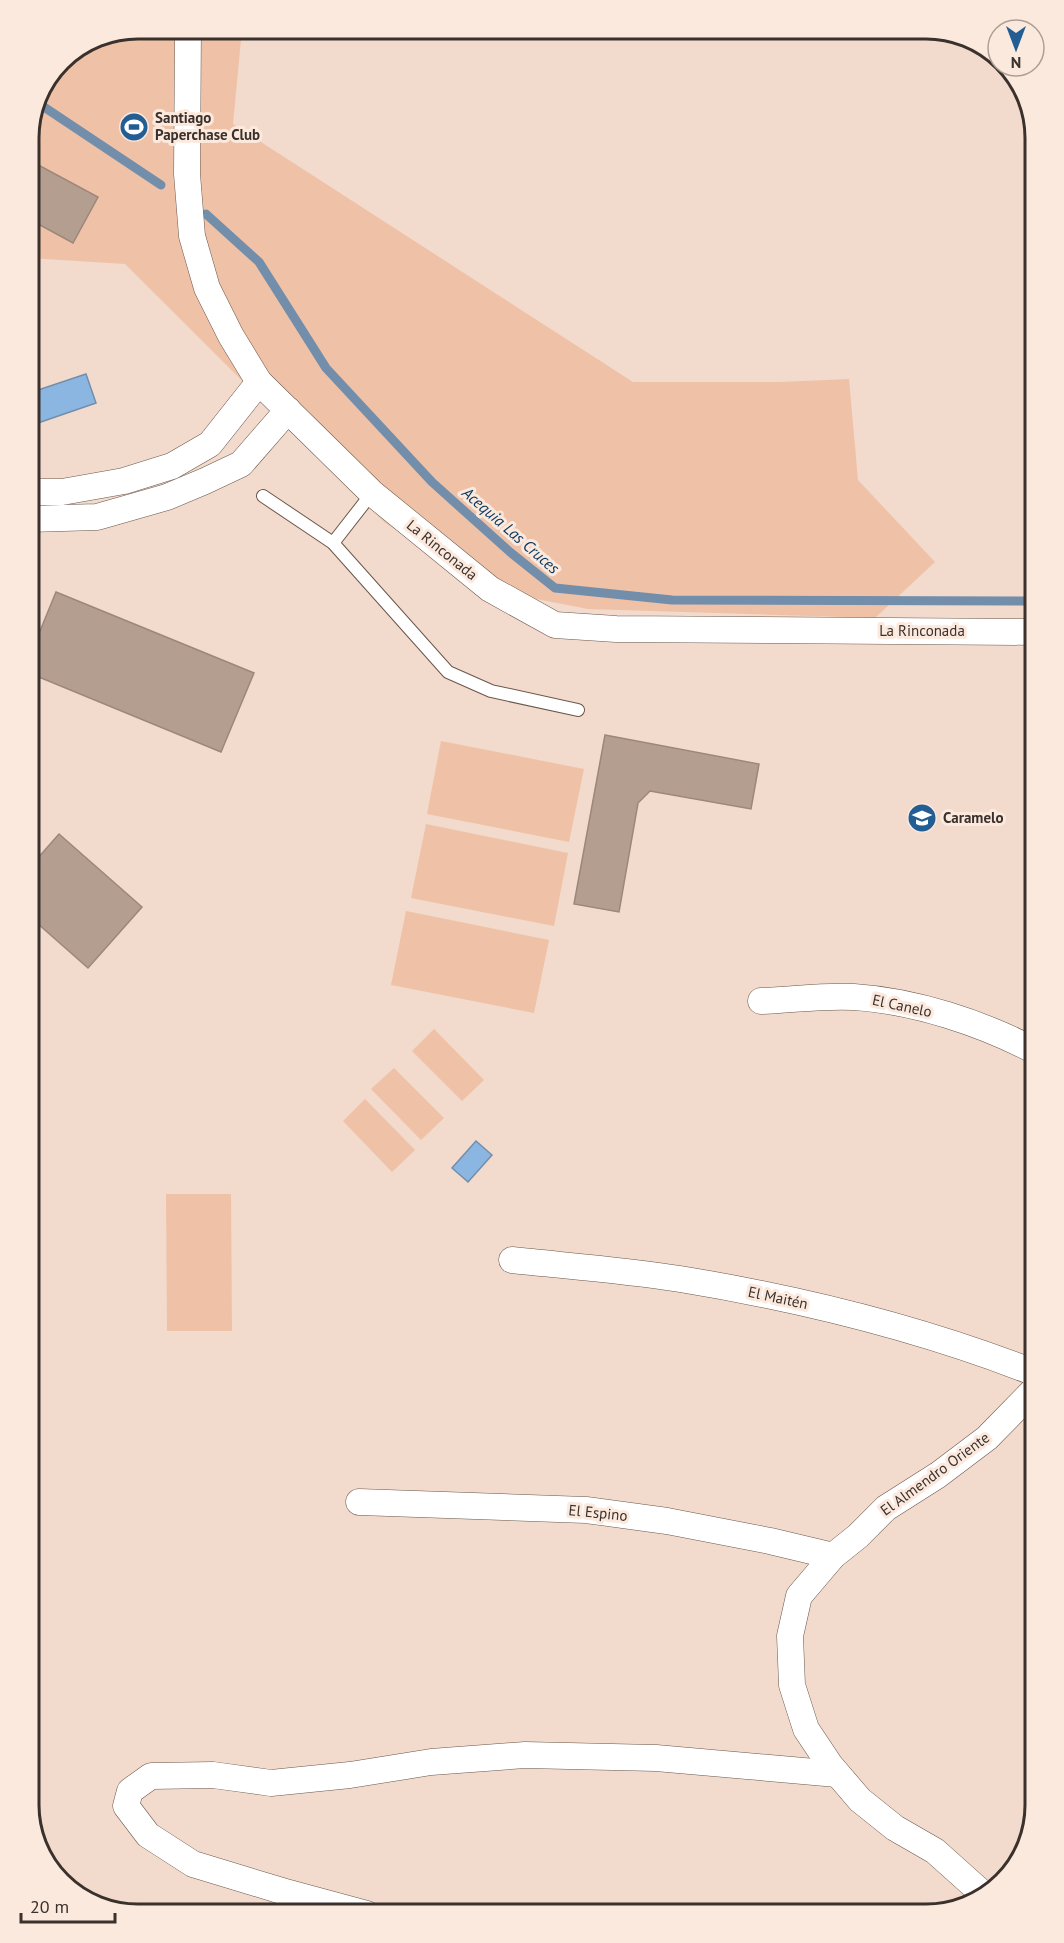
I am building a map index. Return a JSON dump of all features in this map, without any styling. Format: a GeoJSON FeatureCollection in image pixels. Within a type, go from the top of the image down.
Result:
{"type":"FeatureCollection","features":[{"type":"Feature","properties":{"kind":"street","name":"La Rinconada"},"geometry":{"type":"LineString","coordinates":[[188,39],[187,174],[192,236],[207,288],[231,336],[259,382],[288,411],[372,493],[490,589],[555,625],[616,630],[1025,632]]}},
{"type":"Feature","properties":{"kind":"street"},"geometry":{"type":"LineString","coordinates":[[39,492],[62,492],[114,483],[172,466],[210,444],[259,382]]}},
{"type":"Feature","properties":{"kind":"street"},"geometry":{"type":"LineString","coordinates":[[39,519],[97,517],[167,497],[241,464],[288,411]]}},
{"type":"Feature","properties":{"kind":"street","name":"El Canelo"},"geometry":{"type":"LineString","coordinates":[[761,1001],[853,997],[905,1004],[1003,1034],[1025,1046]]}},
{"type":"Feature","properties":{"kind":"street","name":"El Maitén"},"geometry":{"type":"LineString","coordinates":[[512,1260],[677,1279],[750,1291],[822,1307],[952,1342],[1025,1369]]}},
{"type":"Feature","properties":{"kind":"street","name":"El Almendro Oriente"},"geometry":{"type":"LineString","coordinates":[[978,1890],[935,1851],[895,1828],[860,1800],[837,1774],[806,1729],[792,1685],[790,1636],[799,1596],[832,1556],[858,1536],[886,1508],[938,1475],[987,1438],[1025,1399]]}},
{"type":"Feature","properties":{"kind":"street","name":"El Espino"},"geometry":{"type":"LineString","coordinates":[[359,1502],[586,1510],[667,1521],[770,1541],[832,1556]]}},
{"type":"Feature","properties":{"kind":"street"},"geometry":{"type":"LineString","coordinates":[[328,1904],[193,1864],[148,1835],[126,1806],[130,1791],[151,1776],[213,1775],[271,1784],[350,1775],[431,1762],[525,1755],[656,1758],[837,1774]]}},
{"type":"Feature","properties":{"kind":"lane"},"geometry":{"type":"LineString","coordinates":[[333,543],[372,493]]}},
{"type":"Feature","properties":{"kind":"lane"},"geometry":{"type":"LineString","coordinates":[[263,496],[333,543],[448,672],[491,690],[578,710]]}},
{"type":"Feature","properties":{"kind":"shaded area"},"geometry":{"type":"Polygon","coordinates":[[[241,39],[233,124],[633,382],[780,382],[849,379],[858,480],[935,562],[875,618],[588,609],[484,589],[384,522],[125,264],[39,259],[39,131],[47,100],[56,83],[68,68],[83,56],[118,41],[241,39]]]}},
{"type":"Feature","properties":{"kind":"shaded area"},"geometry":{"type":"Polygon","coordinates":[[[441,741],[584,769],[569,842],[427,814],[441,741]]]}},
{"type":"Feature","properties":{"kind":"shaded area"},"geometry":{"type":"Polygon","coordinates":[[[426,824],[568,853],[554,926],[411,898],[426,824]]]}},
{"type":"Feature","properties":{"kind":"shaded area"},"geometry":{"type":"Polygon","coordinates":[[[406,911],[549,940],[534,1013],[391,985],[406,911]]]}},
{"type":"Feature","properties":{"kind":"shaded area"},"geometry":{"type":"Polygon","coordinates":[[[434,1029],[484,1080],[462,1101],[412,1051],[434,1029]]]}},
{"type":"Feature","properties":{"kind":"shaded area"},"geometry":{"type":"Polygon","coordinates":[[[394,1068],[444,1118],[421,1140],[371,1089],[394,1068]]]}},
{"type":"Feature","properties":{"kind":"shaded area"},"geometry":{"type":"Polygon","coordinates":[[[365,1099],[415,1150],[392,1172],[343,1121],[365,1099]]]}},
{"type":"Feature","properties":{"kind":"shaded area"},"geometry":{"type":"Polygon","coordinates":[[[166,1194],[231,1194],[232,1331],[167,1331],[166,1194]]]}},
{"type":"Feature","properties":{"kind":"water"},"geometry":{"type":"Polygon","coordinates":[[[86,374],[96,403],[39,423],[39,390],[86,374]]]}},
{"type":"Feature","properties":{"kind":"water"},"geometry":{"type":"Polygon","coordinates":[[[476,1141],[492,1155],[468,1182],[452,1168],[476,1141]]]}},
{"type":"Feature","properties":{"kind":"building"},"geometry":{"type":"Polygon","coordinates":[[[39,165],[98,197],[73,243],[39,224],[39,165]]]}},
{"type":"Feature","properties":{"kind":"building"},"geometry":{"type":"Polygon","coordinates":[[[56,592],[254,673],[221,752],[39,677],[39,634],[56,592]]]}},
{"type":"Feature","properties":{"kind":"building"},"geometry":{"type":"Polygon","coordinates":[[[605,735],[759,764],[751,809],[650,791],[638,803],[619,912],[574,904],[605,735]]]}},
{"type":"Feature","properties":{"kind":"building"},"geometry":{"type":"Polygon","coordinates":[[[59,834],[142,907],[88,968],[39,925],[39,857],[59,834]]]}},
{"type":"Feature","properties":{"kind":"waterway","name":"Acequia Las Cruces"},"geometry":{"type":"LineString","coordinates":[[45,107],[161,185]]}},
{"type":"Feature","properties":{"kind":"waterway","name":"Acequia Las Cruces"},"geometry":{"type":"LineString","coordinates":[[206,214],[259,262],[326,368],[432,482],[510,552],[555,588],[672,600],[1025,601]]}},
{"type":"Feature","properties":{"kind":"place","name":"Santiago Paperchase Club"},"geometry":{"type":"Point","coordinates":[134,127]}},
{"type":"Feature","properties":{"kind":"place","name":"Caramelo"},"geometry":{"type":"Point","coordinates":[922,818]}}]}
